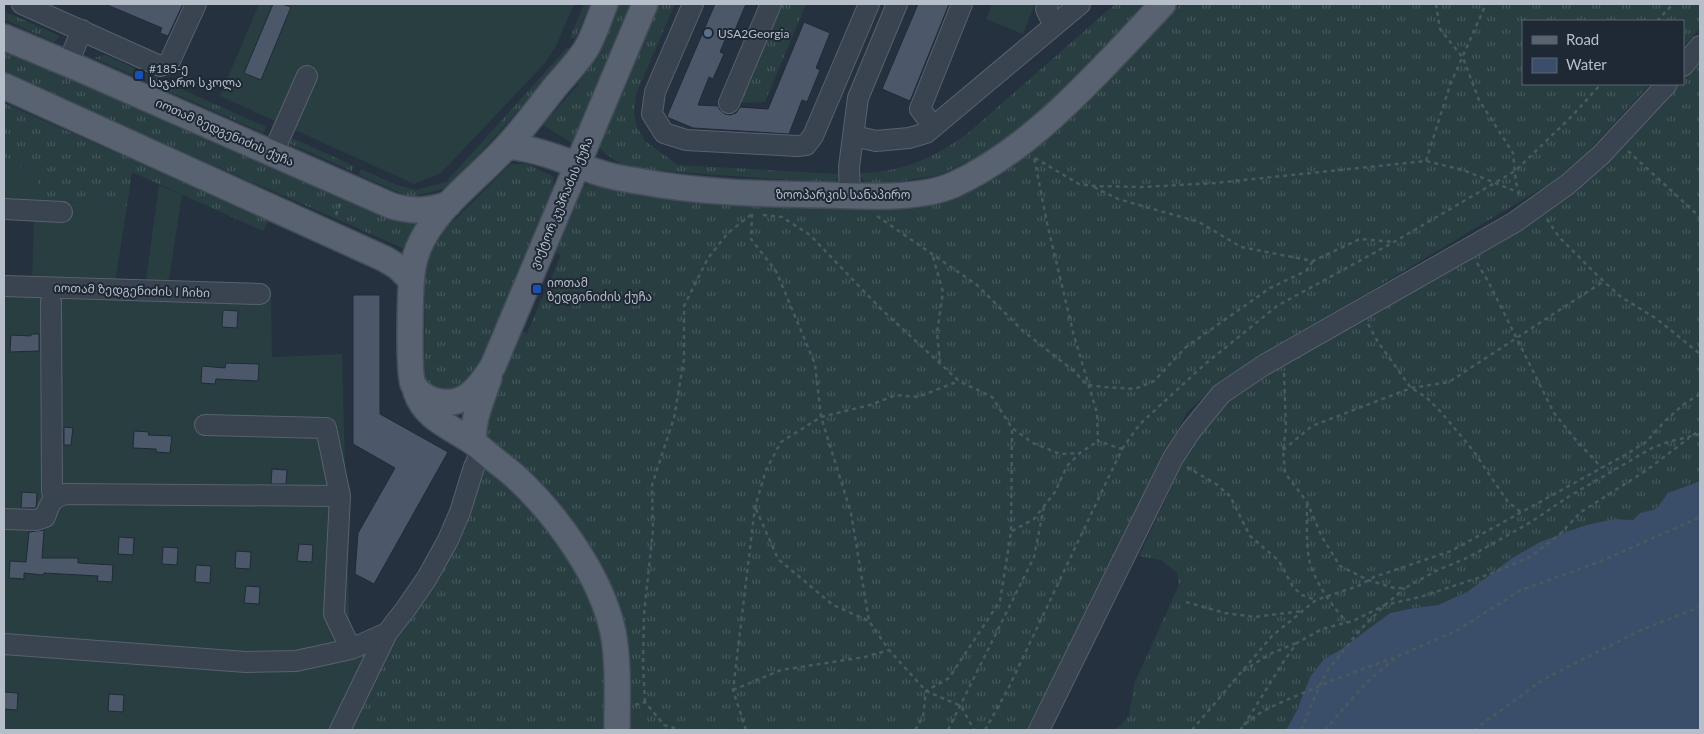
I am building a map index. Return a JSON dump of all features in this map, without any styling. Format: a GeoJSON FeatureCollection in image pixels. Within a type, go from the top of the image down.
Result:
{"type":"FeatureCollection","features":[{"type":"Feature","properties":{"kind":"main road"},"geometry":{"type":"LineString","coordinates":[[605,4],[586,49],[507,146],[449,204],[435,220],[421,241],[413,265],[411,280],[411,367],[413,384],[421,405],[426,411],[478,446],[517,478],[554,518],[599,590],[612,630],[616,657],[617,721]]}},
{"type":"Feature","properties":{"kind":"main road","name":"ვიქტორ კუპრაძის ქუჩა"},"geometry":{"type":"LineString","coordinates":[[413,384],[428,399],[448,403],[470,395],[480,386],[493,366],[645,4]]}},
{"type":"Feature","properties":{"kind":"main road","name":"ზოოპარკის სანაპირო"},"geometry":{"type":"LineString","coordinates":[[507,146],[539,151],[597,172],[639,182],[716,191],[850,196],[912,195],[951,186],[982,170],[1029,150],[1078,92],[1163,4]]}},
{"type":"Feature","properties":{"kind":"main road","name":"იოთამ ზედგენიძის ქუჩა"},"geometry":{"type":"LineString","coordinates":[[4,37],[68,63],[392,206],[422,211],[449,204]]}},
{"type":"Feature","properties":{"kind":"main road"},"geometry":{"type":"LineString","coordinates":[[4,86],[376,255],[398,267],[411,280]]}},
{"type":"Feature","properties":{"kind":"main road"},"geometry":{"type":"LineString","coordinates":[[478,446],[472,432],[493,366]]}},
{"type":"Feature","properties":{"kind":"street"},"geometry":{"type":"LineString","coordinates":[[22,4],[160,66],[169,63],[196,4]]}},
{"type":"Feature","properties":{"kind":"street"},"geometry":{"type":"LineString","coordinates":[[693,4],[655,92],[652,114],[664,133],[686,140],[797,146],[806,145],[813,136],[869,4]]}},
{"type":"Feature","properties":{"kind":"street"},"geometry":{"type":"LineString","coordinates":[[729,103],[771,4]]}},
{"type":"Feature","properties":{"kind":"street"},"geometry":{"type":"LineString","coordinates":[[850,196],[849,167],[858,98],[897,4]]}},
{"type":"Feature","properties":{"kind":"street"},"geometry":{"type":"LineString","coordinates":[[933,126],[920,109],[962,4]]}},
{"type":"Feature","properties":{"kind":"street"},"geometry":{"type":"LineString","coordinates":[[1048,4],[1046,9],[1054,26]]}},
{"type":"Feature","properties":{"kind":"street"},"geometry":{"type":"LineString","coordinates":[[854,136],[876,142],[909,138],[926,133],[1080,4]]}},
{"type":"Feature","properties":{"kind":"street"},"geometry":{"type":"LineString","coordinates":[[68,63],[82,30]]}},
{"type":"Feature","properties":{"kind":"street"},"geometry":{"type":"LineString","coordinates":[[1684,65],[1700,46]]}},
{"type":"Feature","properties":{"kind":"street"},"geometry":{"type":"LineString","coordinates":[[272,153],[307,76]]}},
{"type":"Feature","properties":{"kind":"street"},"geometry":{"type":"LineString","coordinates":[[1039,730],[1173,458],[1190,432],[1221,394],[1283,354],[1515,222],[1568,184],[1616,141],[1666,85]]}},
{"type":"Feature","properties":{"kind":"street"},"geometry":{"type":"LineString","coordinates":[[4,209],[62,212]]}},
{"type":"Feature","properties":{"kind":"street","name":"იოთამ ზედგენიძის I ჩიხი"},"geometry":{"type":"LineString","coordinates":[[4,286],[260,294]]}},
{"type":"Feature","properties":{"kind":"street"},"geometry":{"type":"LineString","coordinates":[[4,519],[36,520],[45,518],[54,498],[52,491],[51,302]]}},
{"type":"Feature","properties":{"kind":"street"},"geometry":{"type":"LineString","coordinates":[[205,425],[326,428],[340,496],[334,614],[351,649]]}},
{"type":"Feature","properties":{"kind":"street"},"geometry":{"type":"LineString","coordinates":[[340,730],[387,633],[427,578],[448,540],[460,512],[474,467],[478,446]]}},
{"type":"Feature","properties":{"kind":"street"},"geometry":{"type":"LineString","coordinates":[[54,498],[65,494],[340,496]]}},
{"type":"Feature","properties":{"kind":"street"},"geometry":{"type":"LineString","coordinates":[[4,644],[246,662],[296,661],[351,649],[387,633]]}},
{"type":"Feature","properties":{"kind":"path"},"geometry":{"type":"LineString","coordinates":[[1426,161],[1450,85],[1486,4]]}},
{"type":"Feature","properties":{"kind":"path"},"geometry":{"type":"LineString","coordinates":[[1659,20],[1673,4]]}},
{"type":"Feature","properties":{"kind":"path"},"geometry":{"type":"LineString","coordinates":[[985,730],[1010,688],[1122,449],[1140,424],[1198,370],[1277,306],[1394,242],[1515,171],[1571,117],[1600,85]]}},
{"type":"Feature","properties":{"kind":"path"},"geometry":{"type":"LineString","coordinates":[[1616,141],[1664,182],[1700,217]]}},
{"type":"Feature","properties":{"kind":"path"},"geometry":{"type":"LineString","coordinates":[[1029,150],[1079,184],[1092,186],[1144,187],[1215,183],[1426,161],[1463,170],[1520,192]]}},
{"type":"Feature","properties":{"kind":"path"},"geometry":{"type":"LineString","coordinates":[[1029,150],[1087,385],[1097,413],[1098,441]]}},
{"type":"Feature","properties":{"kind":"path"},"geometry":{"type":"LineString","coordinates":[[1092,186],[1118,199],[1199,222],[1241,247],[1313,261]]}},
{"type":"Feature","properties":{"kind":"path"},"geometry":{"type":"LineString","coordinates":[[333,222],[343,198]]}},
{"type":"Feature","properties":{"kind":"path"},"geometry":{"type":"LineString","coordinates":[[752,213],[751,238],[776,271],[815,364],[821,417],[850,513],[869,621],[889,650],[926,691],[961,706],[974,730]]}},
{"type":"Feature","properties":{"kind":"path"},"geometry":{"type":"LineString","coordinates":[[680,730],[664,725],[645,702],[643,665],[644,614],[653,530],[652,485],[674,418],[684,359],[684,306],[708,258],[728,233],[752,213],[782,217],[810,236],[880,308],[959,381],[992,397],[1012,428],[1033,443],[1060,454],[1080,453]]}},
{"type":"Feature","properties":{"kind":"path"},"geometry":{"type":"LineString","coordinates":[[875,214],[977,285],[1024,331],[1076,372],[1087,385],[1135,389],[1154,381],[1186,347],[1270,288],[1306,271],[1313,261],[1360,239],[1394,242]]}},
{"type":"Feature","properties":{"kind":"path"},"geometry":{"type":"LineString","coordinates":[[1468,249],[1488,281],[1554,413],[1574,439],[1602,468]]}},
{"type":"Feature","properties":{"kind":"path"},"geometry":{"type":"LineString","coordinates":[[933,256],[943,292],[937,333],[940,363]]}},
{"type":"Feature","properties":{"kind":"path"},"geometry":{"type":"LineString","coordinates":[[1283,450],[1312,426],[1412,388],[1450,382],[1604,282]]}},
{"type":"Feature","properties":{"kind":"path"},"geometry":{"type":"LineString","coordinates":[[1360,311],[1378,342],[1412,388],[1426,397],[1440,411],[1472,449],[1508,502],[1522,513]]}},
{"type":"Feature","properties":{"kind":"path"},"geometry":{"type":"LineString","coordinates":[[1283,354],[1286,428],[1283,450],[1285,473],[1307,502],[1322,537],[1340,566],[1368,580],[1394,588],[1405,588]]}},
{"type":"Feature","properties":{"kind":"path"},"geometry":{"type":"LineString","coordinates":[[746,730],[733,690],[755,507],[766,470],[780,442],[821,417],[870,405],[896,395],[918,397],[959,381]]}},
{"type":"Feature","properties":{"kind":"path"},"geometry":{"type":"LineString","coordinates":[[1192,730],[1272,636],[1316,600],[1358,586],[1374,577],[1451,551],[1522,513],[1646,442],[1684,404],[1700,394]]}},
{"type":"Feature","properties":{"kind":"path"},"geometry":{"type":"LineString","coordinates":[[926,691],[949,678],[1000,601],[1011,532],[1012,428]]}},
{"type":"Feature","properties":{"kind":"path"},"geometry":{"type":"LineString","coordinates":[[1240,673],[1270,654],[1322,629],[1353,621],[1385,605],[1420,597],[1490,574],[1530,557],[1559,535],[1580,512],[1647,470],[1700,430]]}},
{"type":"Feature","properties":{"kind":"path"},"geometry":{"type":"LineString","coordinates":[[1300,730],[1328,670],[1352,640],[1385,605],[1405,588],[1510,535],[1568,497],[1652,448],[1677,439],[1689,438],[1700,434]]}},
{"type":"Feature","properties":{"kind":"path"},"geometry":{"type":"LineString","coordinates":[[1098,441],[1122,449]]}},
{"type":"Feature","properties":{"kind":"path"},"geometry":{"type":"LineString","coordinates":[[1011,532],[1034,519],[1055,492],[1068,466],[1080,453],[1098,441]]}},
{"type":"Feature","properties":{"kind":"path"},"geometry":{"type":"LineString","coordinates":[[1173,458],[1216,484],[1230,496],[1250,536],[1279,561],[1293,587],[1302,595],[1316,600]]}},
{"type":"Feature","properties":{"kind":"path"},"geometry":{"type":"LineString","coordinates":[[1307,502],[1307,532],[1310,561],[1326,597],[1347,622]]}},
{"type":"Feature","properties":{"kind":"path"},"geometry":{"type":"LineString","coordinates":[[755,507],[778,560],[833,605],[869,621]]}},
{"type":"Feature","properties":{"kind":"path"},"geometry":{"type":"LineString","coordinates":[[948,730],[1034,557],[1044,507]]}},
{"type":"Feature","properties":{"kind":"path"},"geometry":{"type":"LineString","coordinates":[[1244,725],[1268,707],[1320,685],[1396,657],[1458,630],[1519,591],[1604,560],[1700,517]]}},
{"type":"Feature","properties":{"kind":"path"},"geometry":{"type":"LineString","coordinates":[[1186,602],[1225,614],[1255,617],[1302,610]]}},
{"type":"Feature","properties":{"kind":"path"},"geometry":{"type":"LineString","coordinates":[[1474,730],[1544,679],[1641,630],[1700,607]]}},
{"type":"Feature","properties":{"kind":"path"},"geometry":{"type":"LineString","coordinates":[[1240,730],[1297,642]]}},
{"type":"Feature","properties":{"kind":"path"},"geometry":{"type":"LineString","coordinates":[[733,690],[780,670],[865,657],[889,650]]}},
{"type":"Feature","properties":{"kind":"path"},"geometry":{"type":"LineString","coordinates":[[1325,730],[1365,684],[1396,657]]}},
{"type":"Feature","properties":{"kind":"path"},"geometry":{"type":"LineString","coordinates":[[915,730],[923,717],[926,691]]}},
{"type":"Feature","properties":{"kind":"path"},"geometry":{"type":"LineString","coordinates":[[617,721],[645,702]]}},
{"type":"Feature","properties":{"kind":"green space"},"geometry":{"type":"Polygon","coordinates":[[[259,4],[574,4],[556,46],[545,63],[441,173],[414,184],[220,96],[259,4]]]}},
{"type":"Feature","properties":{"kind":"green space"},"geometry":{"type":"Polygon","coordinates":[[[584,4],[590,4],[575,39],[570,37],[584,4]]]}},
{"type":"Feature","properties":{"kind":"green space"},"geometry":{"type":"Polygon","coordinates":[[[617,4],[632,4],[572,143],[543,125],[578,85],[593,59],[617,4]]]}},
{"type":"Feature","properties":{"kind":"green space"},"geometry":{"type":"Polygon","coordinates":[[[658,4],[675,4],[636,94],[634,113],[637,127],[645,141],[678,165],[838,174],[839,178],[832,183],[635,169],[620,164],[602,150],[599,147],[600,141],[658,4]]]}},
{"type":"Feature","properties":{"kind":"green space"},"geometry":{"type":"Polygon","coordinates":[[[777,4],[806,4],[765,102],[735,103],[777,4]]]}},
{"type":"Feature","properties":{"kind":"green space"},"geometry":{"type":"Polygon","coordinates":[[[992,4],[1035,4],[1023,34],[986,19],[992,4]]]}},
{"type":"Feature","properties":{"kind":"green space"},"geometry":{"type":"Polygon","coordinates":[[[1115,4],[1146,4],[1040,113],[998,147],[939,175],[877,185],[865,183],[858,173],[888,171],[902,167],[929,157],[955,142],[967,134],[1115,4]]]}},
{"type":"Feature","properties":{"kind":"green space"},"geometry":{"type":"Polygon","coordinates":[[[1181,4],[1700,4],[1700,28],[1684,46],[1684,20],[1522,20],[1522,85],[1649,85],[1584,156],[1549,184],[1223,379],[1187,412],[1147,488],[1030,730],[623,730],[615,609],[481,432],[483,414],[519,331],[527,333],[561,255],[554,252],[580,187],[589,184],[649,194],[830,209],[927,204],[964,191],[997,175],[1058,131],[1181,4]]]}},
{"type":"Feature","properties":{"kind":"green space"},"geometry":{"type":"Polygon","coordinates":[[[4,11],[60,36],[54,42],[4,19],[4,11]]]}},
{"type":"Feature","properties":{"kind":"green space"},"geometry":{"type":"Polygon","coordinates":[[[4,42],[420,221],[407,250],[4,73],[4,42]]]}},
{"type":"Feature","properties":{"kind":"green space"},"geometry":{"type":"Polygon","coordinates":[[[566,47],[570,49],[567,56],[450,187],[410,197],[359,175],[361,169],[396,185],[416,190],[446,182],[566,47]]]}},
{"type":"Feature","properties":{"kind":"green space"},"geometry":{"type":"Polygon","coordinates":[[[105,55],[266,127],[264,133],[94,58],[105,55]]]}},
{"type":"Feature","properties":{"kind":"green space"},"geometry":{"type":"Polygon","coordinates":[[[1700,58],[1700,481],[1668,493],[1656,509],[1641,513],[1633,520],[1615,519],[1512,558],[1467,592],[1438,605],[1390,613],[1340,650],[1324,659],[1310,677],[1297,710],[1286,730],[1115,730],[1129,716],[1134,684],[1179,585],[1177,573],[1161,560],[1139,556],[1167,497],[1186,450],[1231,397],[1268,372],[1539,218],[1614,156],[1677,85],[1684,85],[1684,77],[1700,58]]]}},
{"type":"Feature","properties":{"kind":"green space"},"geometry":{"type":"Polygon","coordinates":[[[4,103],[269,220],[263,231],[132,172],[127,206],[38,200],[38,169],[4,165],[4,103]]]}},
{"type":"Feature","properties":{"kind":"green space"},"geometry":{"type":"Polygon","coordinates":[[[292,138],[354,166],[352,171],[290,144],[292,138]]]}},
{"type":"Feature","properties":{"kind":"green space"},"geometry":{"type":"Polygon","coordinates":[[[511,164],[527,164],[554,177],[551,198],[477,368],[461,392],[435,393],[424,382],[425,271],[435,239],[511,164]]]}},
{"type":"Feature","properties":{"kind":"green space"},"geometry":{"type":"Polygon","coordinates":[[[4,165],[38,169],[38,200],[127,206],[115,283],[145,287],[159,185],[182,195],[168,285],[271,288],[272,357],[342,354],[350,646],[296,656],[4,639],[4,282],[32,282],[34,219],[4,218],[4,165]]]}},
{"type":"Feature","properties":{"kind":"green space"},"geometry":{"type":"Polygon","coordinates":[[[480,460],[498,473],[568,548],[603,632],[610,730],[345,730],[480,460]]]}},
{"type":"Feature","properties":{"kind":"green space"},"geometry":{"type":"Polygon","coordinates":[[[370,650],[362,676],[350,659],[370,650]]]}},
{"type":"Feature","properties":{"kind":"green space"},"geometry":{"type":"Polygon","coordinates":[[[4,654],[234,667],[350,659],[362,676],[335,730],[4,730],[4,654]]]}},
{"type":"Feature","properties":{"kind":"water"},"geometry":{"type":"Polygon","coordinates":[[[1700,481],[1700,730],[1286,730],[1297,710],[1310,677],[1324,659],[1340,650],[1390,613],[1438,605],[1467,592],[1512,558],[1540,542],[1586,525],[1615,519],[1633,520],[1640,513],[1656,509],[1668,493],[1700,481]]]}},
{"type":"Feature","properties":{"kind":"building"},"geometry":{"type":"Polygon","coordinates":[[[105,4],[183,4],[168,36],[160,33],[162,28],[105,4]]]}},
{"type":"Feature","properties":{"kind":"building"},"geometry":{"type":"Polygon","coordinates":[[[273,4],[291,7],[261,80],[244,73],[273,4]]]}},
{"type":"Feature","properties":{"kind":"building"},"geometry":{"type":"Polygon","coordinates":[[[715,4],[746,4],[735,30],[730,28],[720,52],[724,54],[713,79],[709,77],[698,105],[718,106],[725,114],[736,113],[740,107],[768,109],[804,22],[830,33],[816,68],[820,70],[807,102],[802,100],[789,134],[693,128],[667,116],[715,4]]]}},
{"type":"Feature","properties":{"kind":"building"},"geometry":{"type":"Polygon","coordinates":[[[918,4],[949,4],[910,101],[882,89],[918,4]]]}},
{"type":"Feature","properties":{"kind":"building"},"geometry":{"type":"Polygon","coordinates":[[[353,295],[380,295],[380,414],[448,452],[374,584],[355,574],[358,533],[395,468],[353,444],[353,295]]]}},
{"type":"Feature","properties":{"kind":"building"},"geometry":{"type":"Polygon","coordinates":[[[223,310],[238,311],[237,328],[222,327],[223,310]]]}},
{"type":"Feature","properties":{"kind":"building"},"geometry":{"type":"Polygon","coordinates":[[[31,334],[39,334],[39,351],[10,352],[11,335],[31,336],[31,334]]]}},
{"type":"Feature","properties":{"kind":"building"},"geometry":{"type":"Polygon","coordinates":[[[226,363],[259,364],[258,381],[216,379],[215,384],[201,383],[202,366],[225,368],[226,363]]]}},
{"type":"Feature","properties":{"kind":"building"},"geometry":{"type":"Polygon","coordinates":[[[64,427],[73,428],[71,445],[64,445],[64,427]]]}},
{"type":"Feature","properties":{"kind":"building"},"geometry":{"type":"Polygon","coordinates":[[[134,431],[149,432],[148,435],[172,436],[170,453],[156,452],[156,449],[133,448],[134,431]]]}},
{"type":"Feature","properties":{"kind":"building"},"geometry":{"type":"Polygon","coordinates":[[[272,469],[287,470],[286,484],[271,484],[272,469]]]}},
{"type":"Feature","properties":{"kind":"building"},"geometry":{"type":"Polygon","coordinates":[[[22,492],[37,493],[36,508],[21,508],[22,492]]]}},
{"type":"Feature","properties":{"kind":"building"},"geometry":{"type":"Polygon","coordinates":[[[44,530],[42,558],[78,558],[78,563],[113,565],[112,582],[97,581],[98,576],[44,573],[43,575],[24,573],[24,579],[9,578],[10,561],[26,562],[29,532],[44,530]]]}},
{"type":"Feature","properties":{"kind":"building"},"geometry":{"type":"Polygon","coordinates":[[[119,537],[134,538],[133,555],[118,554],[119,537]]]}},
{"type":"Feature","properties":{"kind":"building"},"geometry":{"type":"Polygon","coordinates":[[[299,544],[313,545],[312,562],[297,561],[299,544]]]}},
{"type":"Feature","properties":{"kind":"building"},"geometry":{"type":"Polygon","coordinates":[[[163,547],[178,548],[177,565],[162,564],[163,547]]]}},
{"type":"Feature","properties":{"kind":"building"},"geometry":{"type":"Polygon","coordinates":[[[236,551],[251,552],[250,569],[235,568],[236,551]]]}},
{"type":"Feature","properties":{"kind":"building"},"geometry":{"type":"Polygon","coordinates":[[[196,565],[211,566],[210,583],[195,582],[196,565]]]}},
{"type":"Feature","properties":{"kind":"building"},"geometry":{"type":"Polygon","coordinates":[[[246,586],[260,587],[259,604],[244,603],[246,586]]]}},
{"type":"Feature","properties":{"kind":"building"},"geometry":{"type":"Polygon","coordinates":[[[4,692],[18,693],[17,710],[4,709],[4,692]]]}},
{"type":"Feature","properties":{"kind":"building"},"geometry":{"type":"Polygon","coordinates":[[[109,694],[124,695],[123,712],[108,711],[109,694]]]}},
{"type":"Feature","properties":{"kind":"place","name":"USA2Georgia"},"geometry":{"type":"Point","coordinates":[708,33]}},
{"type":"Feature","properties":{"kind":"place","name":"#185-ე საჯარო სკოლა"},"geometry":{"type":"Point","coordinates":[139,75]}},
{"type":"Feature","properties":{"kind":"place","name":"იოთამ ზედგინიძის ქუჩა"},"geometry":{"type":"Point","coordinates":[537,289]}}]}
